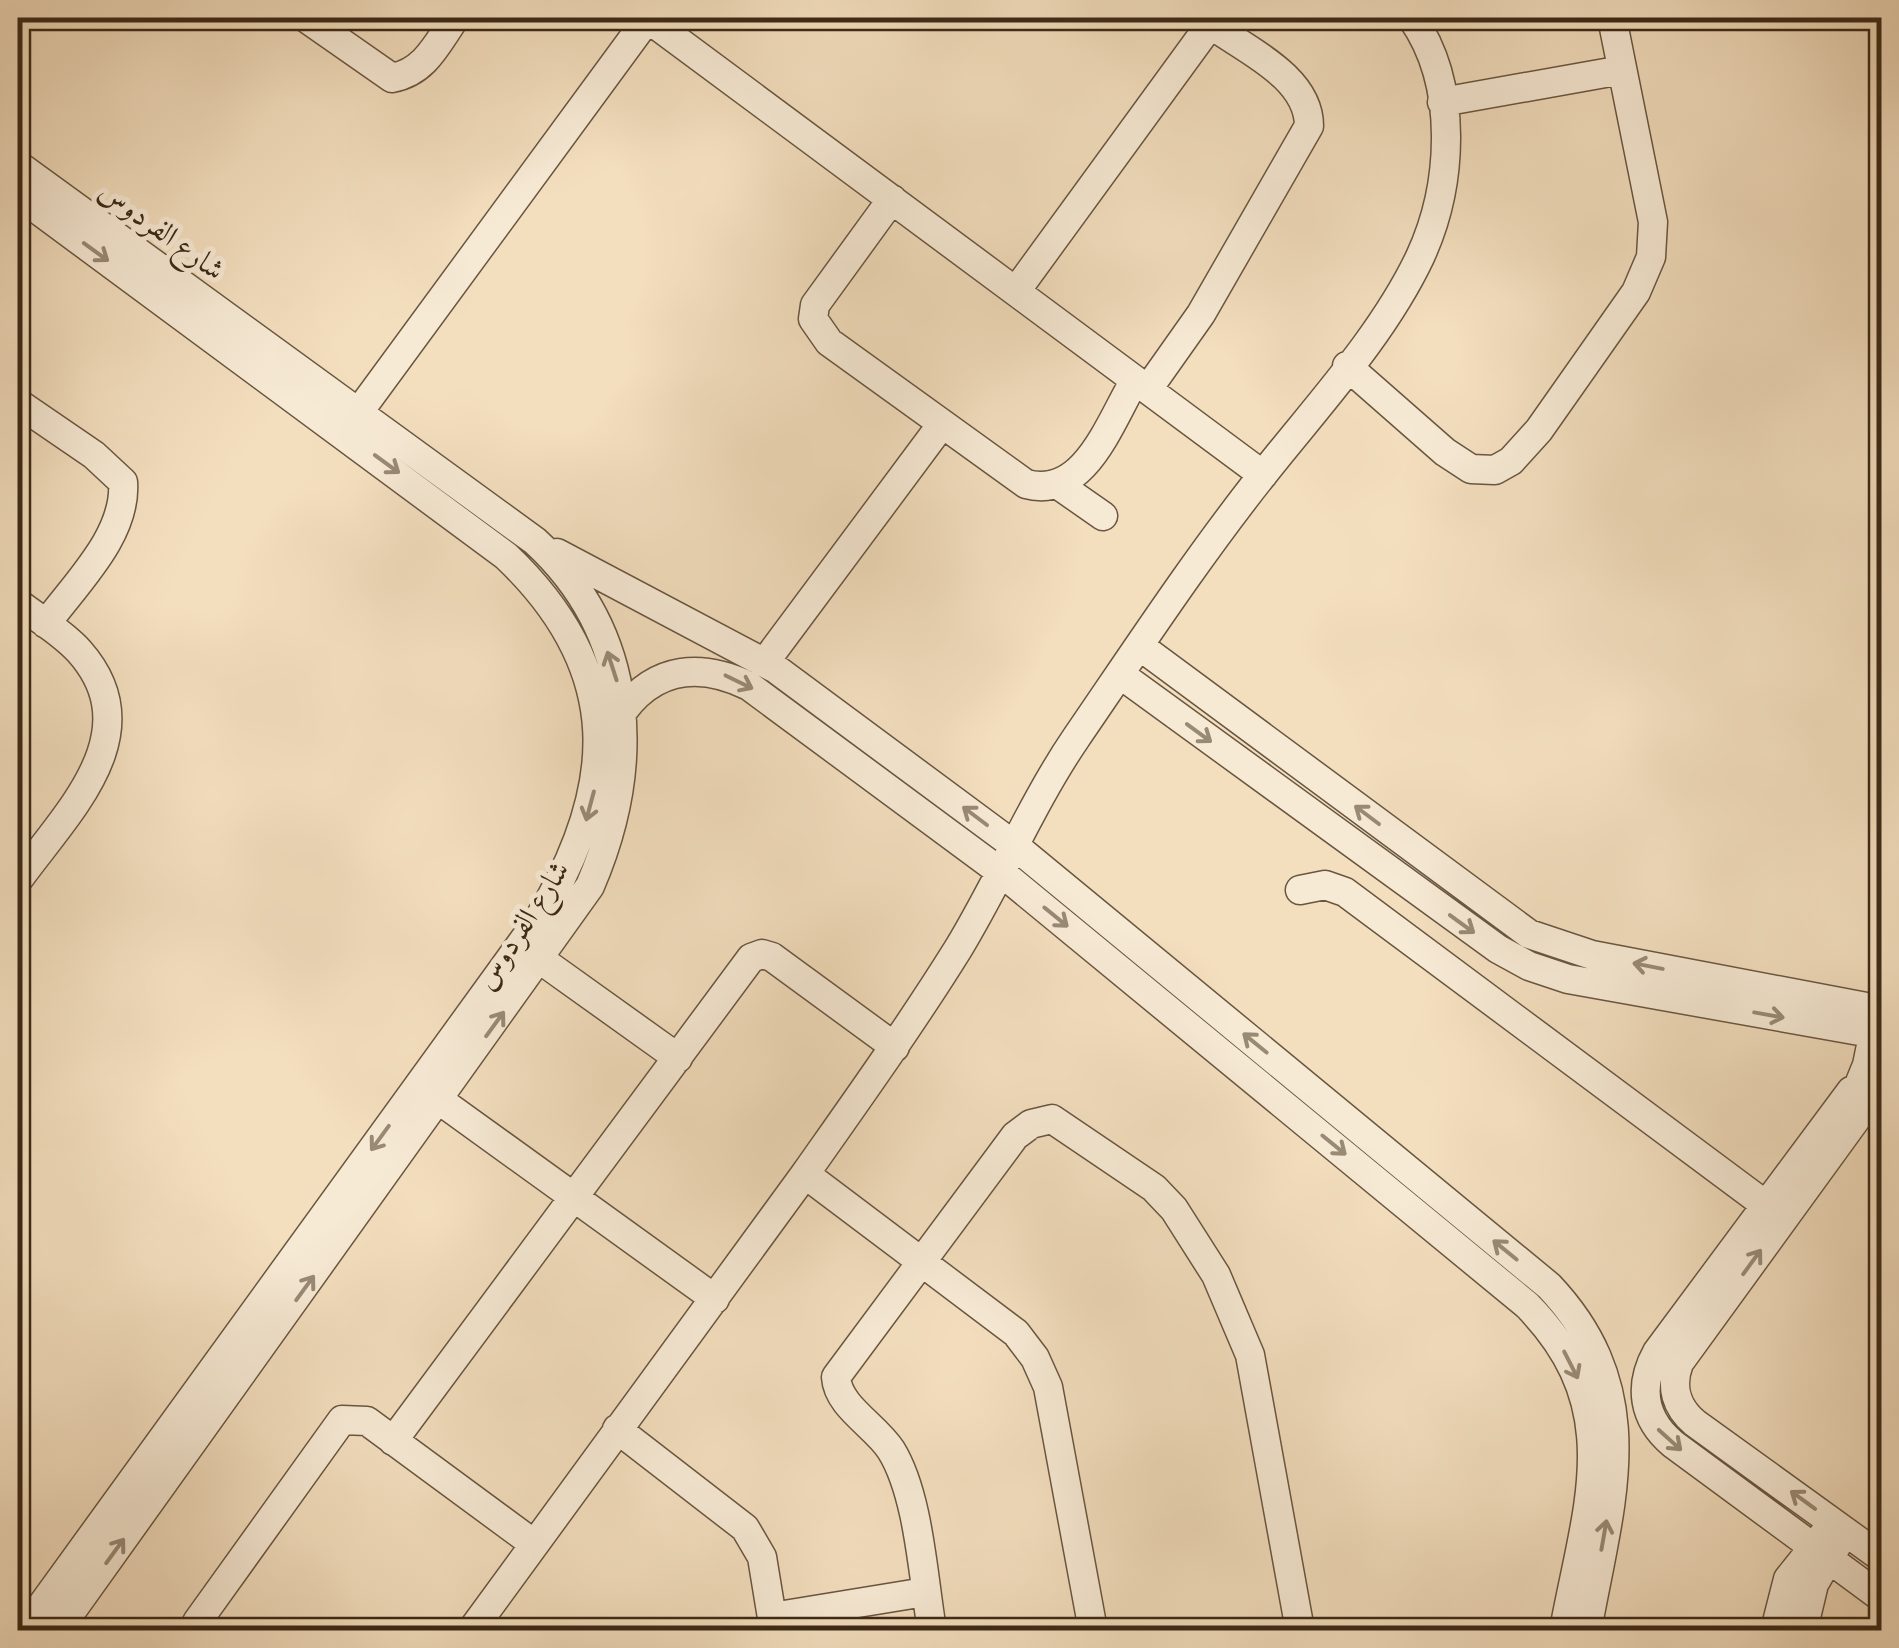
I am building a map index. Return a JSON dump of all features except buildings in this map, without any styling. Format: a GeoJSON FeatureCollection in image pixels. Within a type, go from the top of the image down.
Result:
{"type":"FeatureCollection","features":[{"type":"Feature","properties":{"kind":"street"},"geometry":{"type":"LineString","coordinates":[[306,18],[392,78],[410,74],[424,64],[456,18]]}},
{"type":"Feature","properties":{"kind":"street"},"geometry":{"type":"LineString","coordinates":[[351,422],[648,18],[1263,475]]}},
{"type":"Feature","properties":{"kind":"street"},"geometry":{"type":"LineString","coordinates":[[472,1630],[616,1429],[716,1300],[895,1047],[1002,873],[1074,742],[1263,475],[1394,302],[1420,257],[1436,212],[1446,162],[1442,102],[1434,66],[1412,18]]}},
{"type":"Feature","properties":{"kind":"street"},"geometry":{"type":"LineString","coordinates":[[1347,366],[1445,452],[1472,469],[1495,470],[1524,448],[1636,292],[1651,257],[1653,222],[1612,18]]}},
{"type":"Feature","properties":{"kind":"street"},"geometry":{"type":"LineString","coordinates":[[1016,291],[1212,21],[1301,90],[1309,107],[1309,126],[1201,314],[1142,384],[1085,463],[1060,486]]}},
{"type":"Feature","properties":{"kind":"street"},"geometry":{"type":"LineString","coordinates":[[1442,102],[1622,70]]}},
{"type":"Feature","properties":{"kind":"street","name":"شارع الفردوس"},"geometry":{"type":"LineString","coordinates":[[18,165],[351,422],[536,584],[562,616],[582,659],[596,714],[595,787],[566,876],[429,1094],[58,1630]]}},
{"type":"Feature","properties":{"kind":"street","name":"شارع الفردوس"},"geometry":{"type":"LineString","coordinates":[[18,195],[351,422],[535,541],[564,568],[584,599],[602,635],[623,711],[622,789],[610,840],[590,886],[541,960],[429,1094],[24,1630]]}},
{"type":"Feature","properties":{"kind":"street"},"geometry":{"type":"LineString","coordinates":[[892,199],[822,293],[813,319],[829,342],[1026,484],[1060,486],[1103,516]]}},
{"type":"Feature","properties":{"kind":"street"},"geometry":{"type":"LineString","coordinates":[[18,403],[94,455],[123,482],[124,500],[118,523],[46,624]]}},
{"type":"Feature","properties":{"kind":"street"},"geometry":{"type":"LineString","coordinates":[[765,662],[942,424]]}},
{"type":"Feature","properties":{"kind":"street"},"geometry":{"type":"LineString","coordinates":[[535,541],[765,662],[1015,846],[1570,1308],[1600,1358],[1616,1416],[1615,1476],[1587,1630]]}},
{"type":"Feature","properties":{"kind":"street"},"geometry":{"type":"LineString","coordinates":[[18,603],[76,647],[95,671],[109,714],[109,734],[86,787],[18,880]]}},
{"type":"Feature","properties":{"kind":"street"},"geometry":{"type":"LineString","coordinates":[[1141,647],[1529,934],[1592,956],[1879,1022]]}},
{"type":"Feature","properties":{"kind":"street"},"geometry":{"type":"LineString","coordinates":[[623,711],[642,689],[668,675],[699,670],[730,677],[1002,873],[1510,1290],[1556,1338],[1578,1378],[1595,1443],[1564,1630]]}},
{"type":"Feature","properties":{"kind":"street"},"geometry":{"type":"LineString","coordinates":[[1120,676],[1498,949],[1528,966],[1568,979],[1879,1022]]}},
{"type":"Feature","properties":{"kind":"street"},"geometry":{"type":"LineString","coordinates":[[1300,890],[1325,885],[1345,892],[1774,1212]]}},
{"type":"Feature","properties":{"kind":"street"},"geometry":{"type":"LineString","coordinates":[[393,1441],[751,958],[762,954],[895,1047]]}},
{"type":"Feature","properties":{"kind":"street"},"geometry":{"type":"LineString","coordinates":[[541,960],[678,1058]]}},
{"type":"Feature","properties":{"kind":"street"},"geometry":{"type":"LineString","coordinates":[[1879,1022],[1856,1092],[1864,1098],[1862,1112],[1657,1352],[1646,1376],[1646,1402],[1663,1436],[1882,1598]]}},
{"type":"Feature","properties":{"kind":"street"},"geometry":{"type":"LineString","coordinates":[[429,1094],[716,1300]]}},
{"type":"Feature","properties":{"kind":"street"},"geometry":{"type":"LineString","coordinates":[[932,1630],[904,1476],[891,1450],[839,1395],[836,1378],[1015,1136],[1031,1124],[1052,1119],[1154,1188],[1174,1209],[1216,1275],[1250,1355],[1300,1630]]}},
{"type":"Feature","properties":{"kind":"street"},"geometry":{"type":"LineString","coordinates":[[805,1174],[1016,1333],[1034,1358],[1048,1388],[1093,1630]]}},
{"type":"Feature","properties":{"kind":"street"},"geometry":{"type":"LineString","coordinates":[[1774,1212],[1680,1363],[1674,1391],[1682,1409],[1696,1423],[1882,1558]]}},
{"type":"Feature","properties":{"kind":"street"},"geometry":{"type":"LineString","coordinates":[[197,1622],[342,1420],[367,1421],[534,1544]]}},
{"type":"Feature","properties":{"kind":"street"},"geometry":{"type":"LineString","coordinates":[[616,1429],[745,1528],[762,1557],[773,1624],[925,1592]]}},
{"type":"Feature","properties":{"kind":"street"},"geometry":{"type":"LineString","coordinates":[[1775,1630],[1788,1579],[1843,1529]]}},
{"type":"Feature","properties":{"kind":"street"},"geometry":{"type":"LineString","coordinates":[[1803,1630],[1820,1552]]}}]}
